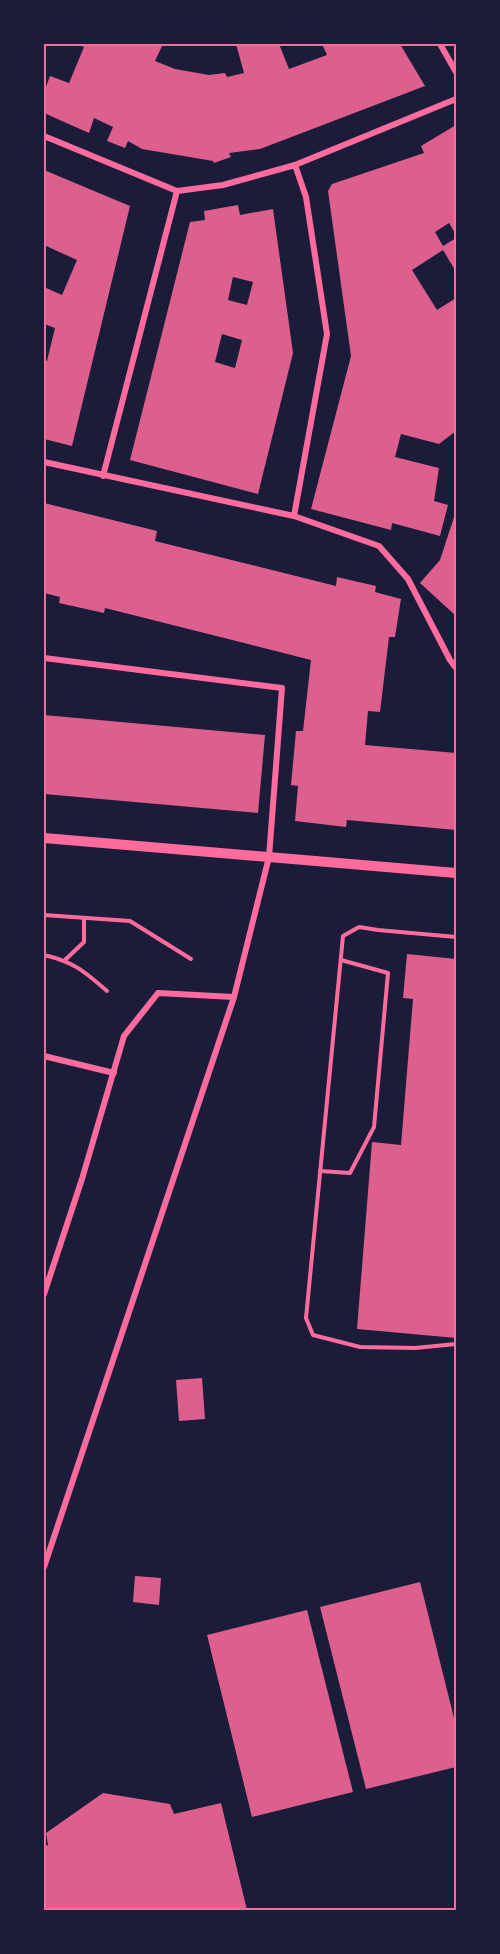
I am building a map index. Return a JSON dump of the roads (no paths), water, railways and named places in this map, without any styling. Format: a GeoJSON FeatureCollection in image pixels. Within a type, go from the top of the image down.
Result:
{"type":"FeatureCollection","features":[{"type":"Feature","properties":{"kind":"street"},"geometry":{"type":"LineString","coordinates":[[440,44],[456,72]]}},
{"type":"Feature","properties":{"kind":"street"},"geometry":{"type":"LineString","coordinates":[[44,136],[177,191],[224,185],[295,165],[456,99]]}},
{"type":"Feature","properties":{"kind":"street"},"geometry":{"type":"LineString","coordinates":[[294,516],[327,334],[306,197],[295,165]]}},
{"type":"Feature","properties":{"kind":"street"},"geometry":{"type":"LineString","coordinates":[[103,476],[177,191]]}},
{"type":"Feature","properties":{"kind":"street"},"geometry":{"type":"LineString","coordinates":[[44,462],[294,516],[379,546],[408,579],[444,650],[456,668]]}},
{"type":"Feature","properties":{"kind":"street"},"geometry":{"type":"LineString","coordinates":[[44,658],[282,688],[269,857],[234,997],[44,1567]]}},
{"type":"Feature","properties":{"kind":"street"},"geometry":{"type":"LineString","coordinates":[[44,838],[456,873]]}},
{"type":"Feature","properties":{"kind":"street"},"geometry":{"type":"LineString","coordinates":[[44,1294],[82,1179],[124,1036],[158,993],[234,997]]}},
{"type":"Feature","properties":{"kind":"street"},"geometry":{"type":"LineString","coordinates":[[44,1056],[114,1073]]}}]}
